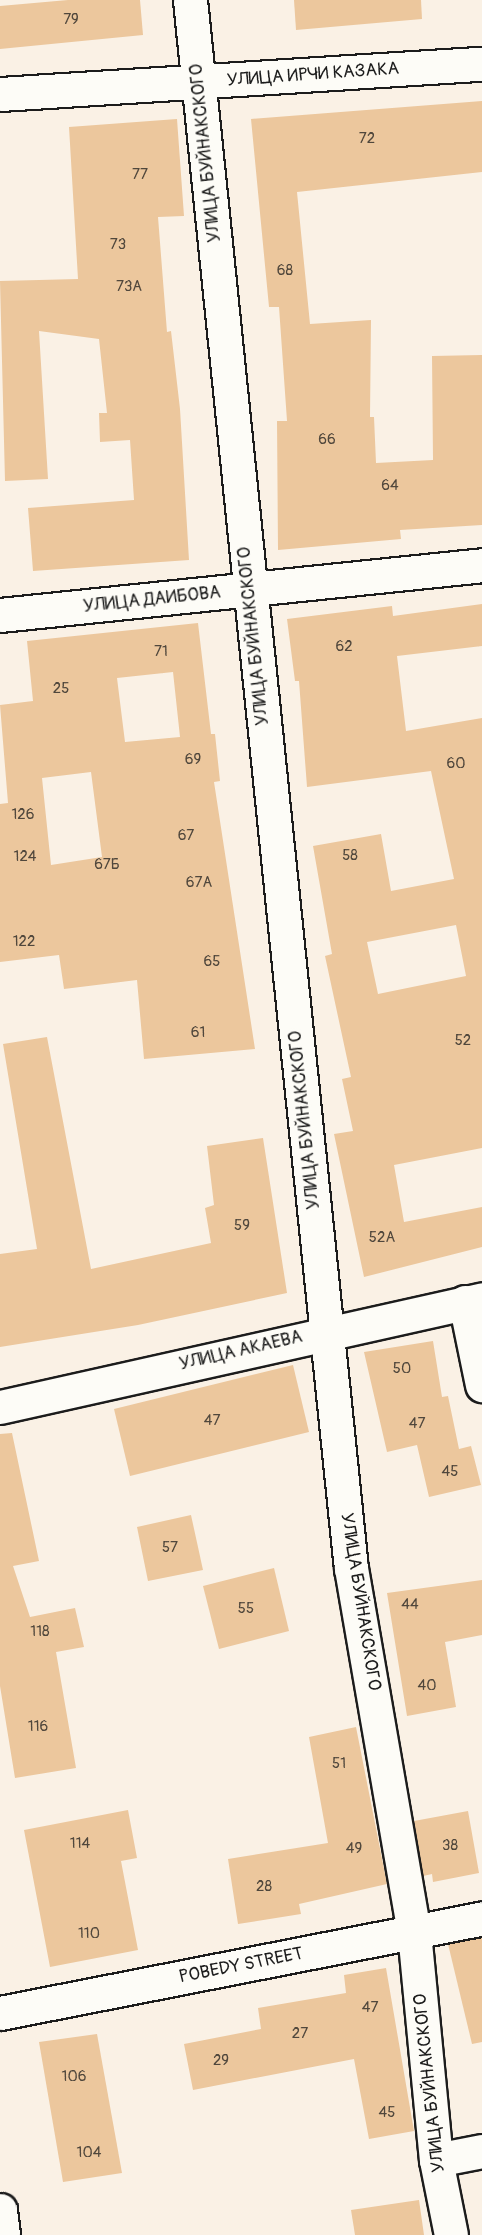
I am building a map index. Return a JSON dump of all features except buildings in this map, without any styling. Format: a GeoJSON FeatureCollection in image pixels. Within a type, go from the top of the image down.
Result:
{"type":"FeatureCollection","features":[{"type":"Feature","properties":{"kind":"street","name":"УЛИЦА БУЙНАКСКОГО"},"geometry":{"type":"LineString","coordinates":[[190,0],[351,1568],[414,1932],[436,2160],[451,2235]]}},
{"type":"Feature","properties":{"kind":"street","name":"УЛИЦА ИРЧИ КАЗАКА"},"geometry":{"type":"LineString","coordinates":[[0,94],[482,64]]}},
{"type":"Feature","properties":{"kind":"street","name":"УЛИЦА ДАИБОВА"},"geometry":{"type":"LineString","coordinates":[[0,615],[482,565]]}},
{"type":"Feature","properties":{"kind":"street","name":"УЛИЦА АКАЕВА"},"geometry":{"type":"LineString","coordinates":[[0,1407],[327,1331],[473,1300]]}},
{"type":"Feature","properties":{"kind":"street"},"geometry":{"type":"LineString","coordinates":[[473,1300],[482,1385]]}},
{"type":"Feature","properties":{"kind":"street","name":"POBEDY STREET"},"geometry":{"type":"LineString","coordinates":[[0,2013],[482,1918]]}},
{"type":"Feature","properties":{"kind":"street"},"geometry":{"type":"LineString","coordinates":[[436,2160],[482,2151]]}},
{"type":"Feature","properties":{"kind":"street"},"geometry":{"type":"LineString","coordinates":[[0,2210],[3,2235]]}}]}
